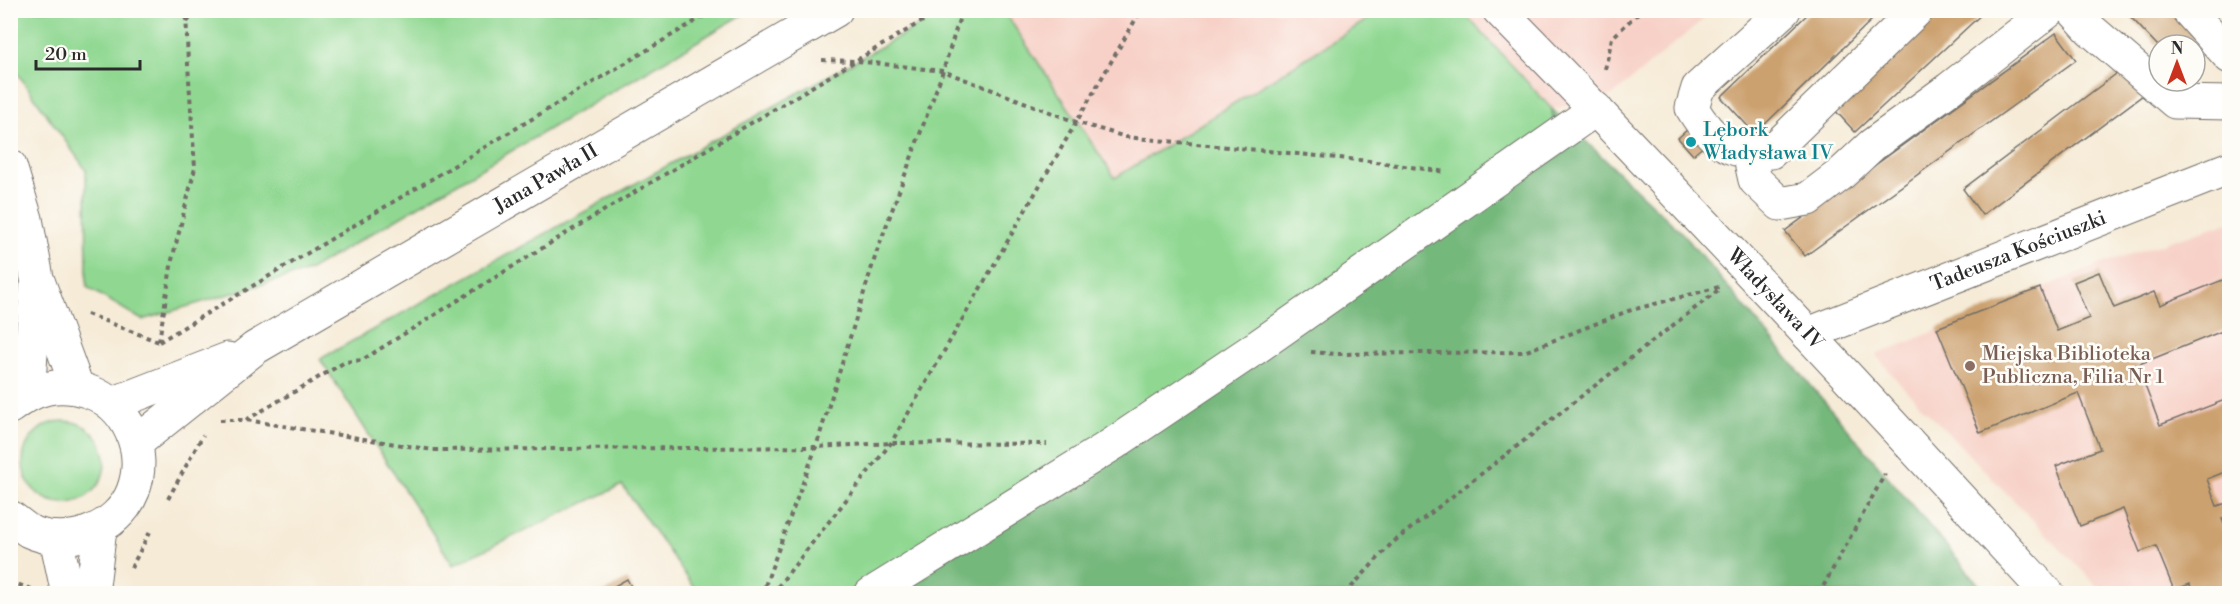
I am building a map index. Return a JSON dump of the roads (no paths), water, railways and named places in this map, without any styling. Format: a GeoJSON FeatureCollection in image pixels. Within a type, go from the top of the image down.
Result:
{"type":"FeatureCollection","features":[{"type":"Feature","properties":{"kind":"street","name":"Jana Pawła II"},"geometry":{"type":"LineString","coordinates":[[136,443],[255,348],[836,10]]}},
{"type":"Feature","properties":{"kind":"street","name":"Władysława IV"},"geometry":{"type":"LineString","coordinates":[[1499,10],[1596,109],[1808,334],[2048,594]]}},
{"type":"Feature","properties":{"kind":"street"},"geometry":{"type":"LineString","coordinates":[[1784,10],[1698,88],[1692,108],[1703,127],[1721,143],[1749,153],[1771,152],[1917,10]]}},
{"type":"Feature","properties":{"kind":"street"},"geometry":{"type":"LineString","coordinates":[[1749,153],[1755,180],[1780,204],[1808,199],[1872,145],[1949,89],[2050,10]]}},
{"type":"Feature","properties":{"kind":"street"},"geometry":{"type":"LineString","coordinates":[[2073,10],[2091,30],[2175,102],[2229,104]]}},
{"type":"Feature","properties":{"kind":"street"},"geometry":{"type":"LineString","coordinates":[[2188,10],[2229,57]]}},
{"type":"Feature","properties":{"kind":"street"},"geometry":{"type":"LineString","coordinates":[[871,594],[1113,444],[1257,347],[1596,109]]}},
{"type":"Feature","properties":{"kind":"street"},"geometry":{"type":"LineString","coordinates":[[10,166],[26,219],[37,278],[77,387]]}},
{"type":"Feature","properties":{"kind":"street","name":"Tadeusza Kościuszki"},"geometry":{"type":"LineString","coordinates":[[1808,334],[2229,168]]}},
{"type":"Feature","properties":{"kind":"street"},"geometry":{"type":"LineString","coordinates":[[19,401],[37,278]]}},
{"type":"Feature","properties":{"kind":"street","name":"Jana Pawła II"},"geometry":{"type":"LineString","coordinates":[[112,405],[255,348]]}},
{"type":"Feature","properties":{"kind":"street"},"geometry":{"type":"LineString","coordinates":[[10,517],[30,531],[56,538],[78,537],[100,529],[119,513],[133,492],[138,467],[136,443],[127,422],[112,405],[95,394],[77,387],[52,387],[19,401]]}},
{"type":"Feature","properties":{"kind":"street"},"geometry":{"type":"LineString","coordinates":[[92,594],[100,529]]}},
{"type":"Feature","properties":{"kind":"street"},"geometry":{"type":"LineString","coordinates":[[56,538],[68,594]]}},
{"type":"Feature","properties":{"kind":"place","name":"Lębork Władysława IV"},"geometry":{"type":"Point","coordinates":[1691,142]}},
{"type":"Feature","properties":{"kind":"place","name":"Miejska Biblioteka Publiczna, Filia Nr 1"},"geometry":{"type":"Point","coordinates":[1970,366]}}]}
